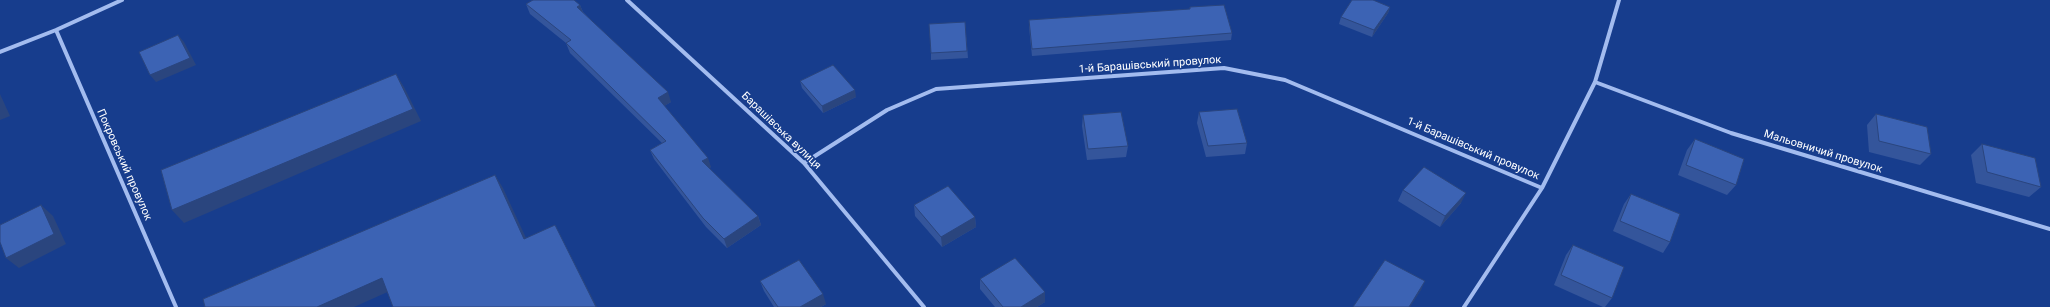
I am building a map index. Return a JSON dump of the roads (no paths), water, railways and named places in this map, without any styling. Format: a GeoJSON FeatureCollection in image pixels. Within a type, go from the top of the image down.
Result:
{"type":"FeatureCollection","features":[{"type":"Feature","properties":{"kind":"street"},"geometry":{"type":"LineString","coordinates":[[0,52],[56,30],[122,0]]}},
{"type":"Feature","properties":{"kind":"street","name":"Барашівська вулиця"},"geometry":{"type":"LineString","coordinates":[[627,0],[804,163],[924,307]]}},
{"type":"Feature","properties":{"kind":"street"},"geometry":{"type":"LineString","coordinates":[[1464,307],[1542,188],[1595,82],[1619,0]]}},
{"type":"Feature","properties":{"kind":"street","name":"Покровський провулок"},"geometry":{"type":"LineString","coordinates":[[56,30],[176,307]]}},
{"type":"Feature","properties":{"kind":"street","name":"1-й Барашівський провулок"},"geometry":{"type":"LineString","coordinates":[[804,163],[887,110],[936,89],[1224,68],[1285,80],[1542,188]]}},
{"type":"Feature","properties":{"kind":"street","name":"Мальовничий провулок"},"geometry":{"type":"LineString","coordinates":[[1595,82],[1731,133],[2050,229]]}}]}
